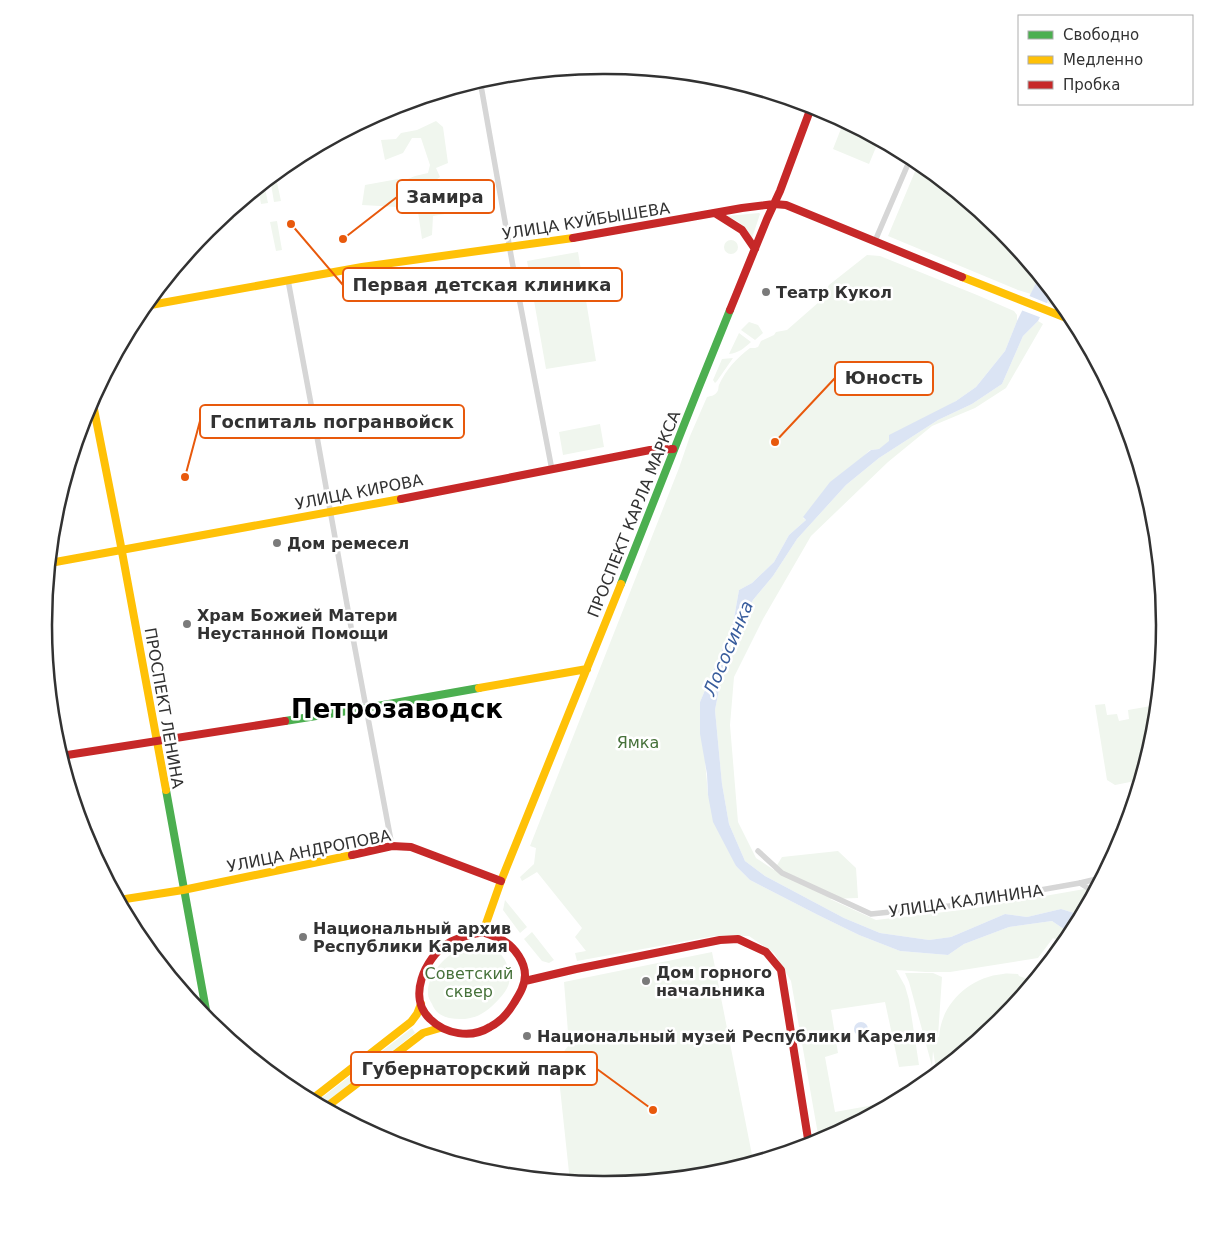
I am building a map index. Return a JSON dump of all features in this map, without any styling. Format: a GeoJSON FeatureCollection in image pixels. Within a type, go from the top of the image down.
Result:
{"type":"FeatureCollection","features":[{"type":"Feature","properties":{"kind":"main road","name":"ПРОСПЕКТ КАРЛА МАРКСА"},"geometry":{"type":"LineString","coordinates":[[483,932],[500,881],[587,669],[673,449],[799,143],[809,113]]}},
{"type":"Feature","properties":{"kind":"main road","name":"УЛИЦА КУЙБЫШЕВА"},"geometry":{"type":"LineString","coordinates":[[155,304],[362,267],[625,230],[774,204],[786,205],[1061,316]]}},
{"type":"Feature","properties":{"kind":"main road"},"geometry":{"type":"LineString","coordinates":[[715,213],[742,230],[755,249]]}},
{"type":"Feature","properties":{"kind":"main road","name":"ПРОСПЕКТ ЛЕНИНА"},"geometry":{"type":"LineString","coordinates":[[95,413],[205,1006]]}},
{"type":"Feature","properties":{"kind":"main road","name":"УЛИЦА КИРОВА"},"geometry":{"type":"LineString","coordinates":[[56,562],[330,512],[650,450],[673,449]]}},
{"type":"Feature","properties":{"kind":"main road"},"geometry":{"type":"LineString","coordinates":[[68,755],[366,708],[587,669]]}},
{"type":"Feature","properties":{"kind":"main road","name":"УЛИЦА АНДРОПОВА"},"geometry":{"type":"LineString","coordinates":[[125,899],[183,890],[392,846],[411,847],[500,881]]}},
{"type":"Feature","properties":{"kind":"main road"},"geometry":{"type":"LineString","coordinates":[[483,932],[505,942],[521,958],[525,981],[521,992],[500,1019],[488,1028],[477,1032],[462,1033],[440,1028],[431,1022],[424,1013],[421,1004],[419,991],[426,967],[433,956],[447,943],[464,936],[483,932]]}},
{"type":"Feature","properties":{"kind":"main road"},"geometry":{"type":"LineString","coordinates":[[525,981],[720,940],[738,940],[766,952],[781,970],[808,1138]]}},
{"type":"Feature","properties":{"kind":"main road"},"geometry":{"type":"LineString","coordinates":[[316,1096],[411,1022],[421,1004]]}},
{"type":"Feature","properties":{"kind":"main road"},"geometry":{"type":"LineString","coordinates":[[330,1104],[423,1033],[440,1028]]}},
{"type":"Feature","properties":{"kind":"street"},"geometry":{"type":"LineString","coordinates":[[481,87],[552,470]]}},
{"type":"Feature","properties":{"kind":"street"},"geometry":{"type":"LineString","coordinates":[[875,241],[908,165]]}},
{"type":"Feature","properties":{"kind":"street"},"geometry":{"type":"LineString","coordinates":[[288,280],[392,846]]}},
{"type":"Feature","properties":{"kind":"street","name":"УЛИЦА КАЛИНИНА"},"geometry":{"type":"LineString","coordinates":[[758,851],[782,873],[871,914],[949,906],[1093,880]]}},
{"type":"Feature","properties":{"kind":"street"},"geometry":{"type":"LineString","coordinates":[[1080,883],[1089,889]]}},
{"type":"Feature","properties":{"kind":"green space"},"geometry":{"type":"Polygon","coordinates":[[[436,121],[443,127],[448,163],[436,168],[440,177],[423,189],[418,200],[422,211],[431,201],[433,211],[447,206],[446,196],[475,188],[481,208],[433,216],[432,235],[422,239],[417,205],[398,207],[362,205],[365,185],[398,179],[403,181],[428,173],[430,165],[421,138],[412,138],[403,153],[385,160],[381,140],[396,139],[401,133],[417,130],[436,121]]]}},
{"type":"Feature","properties":{"kind":"green space"},"geometry":{"type":"Polygon","coordinates":[[[842,127],[877,145],[869,164],[833,149],[842,127]]]}},
{"type":"Feature","properties":{"kind":"green space"},"geometry":{"type":"Polygon","coordinates":[[[916,170],[968,210],[1019,261],[1036,282],[1031,294],[1018,290],[888,236],[916,170]]]}},
{"type":"Feature","properties":{"kind":"green space"},"geometry":{"type":"Polygon","coordinates":[[[277,181],[281,201],[274,202],[271,185],[277,181]]]}},
{"type":"Feature","properties":{"kind":"green space"},"geometry":{"type":"Polygon","coordinates":[[[265,189],[268,203],[261,204],[259,194],[265,189]]]}},
{"type":"Feature","properties":{"kind":"green space"},"geometry":{"type":"Polygon","coordinates":[[[759,213],[752,238],[739,222],[727,216],[759,213]]]}},
{"type":"Feature","properties":{"kind":"green space"},"geometry":{"type":"Polygon","coordinates":[[[277,221],[282,250],[276,251],[270,222],[277,221]]]}},
{"type":"Feature","properties":{"kind":"green space"},"geometry":{"type":"Polygon","coordinates":[[[728,240],[734,240],[738,247],[734,254],[728,254],[724,250],[724,244],[728,240]]]}},
{"type":"Feature","properties":{"kind":"green space"},"geometry":{"type":"Polygon","coordinates":[[[578,252],[596,361],[546,369],[527,261],[578,252]]]}},
{"type":"Feature","properties":{"kind":"green space","name":"Ямка"},"geometry":{"type":"Polygon","coordinates":[[[867,255],[880,256],[1014,311],[1017,315],[1017,321],[1005,351],[976,387],[879,449],[870,450],[803,518],[806,520],[789,535],[774,562],[752,583],[739,590],[733,624],[700,702],[708,795],[736,866],[750,880],[859,935],[900,951],[948,955],[964,944],[1009,927],[1052,921],[1064,929],[1057,940],[1053,938],[1038,958],[950,972],[896,970],[905,986],[909,1000],[919,1065],[899,1067],[885,1002],[831,1010],[838,1053],[825,1057],[835,1112],[877,1104],[818,1134],[791,981],[774,953],[749,936],[714,936],[577,961],[575,953],[586,951],[575,937],[582,928],[537,872],[522,881],[520,877],[534,864],[536,848],[530,846],[690,436],[707,397],[716,393],[732,364],[750,348],[758,347],[761,341],[774,335],[776,332],[787,330],[819,302],[829,285],[867,255]]]}},
{"type":"Feature","properties":{"kind":"green space"},"geometry":{"type":"Polygon","coordinates":[[[1049,298],[1054,306],[1047,303],[1049,298]]]}},
{"type":"Feature","properties":{"kind":"green space"},"geometry":{"type":"Polygon","coordinates":[[[1038,321],[1043,324],[1006,388],[975,408],[932,426],[888,462],[811,536],[763,619],[734,677],[730,725],[738,822],[756,858],[774,870],[782,857],[838,851],[856,868],[858,898],[830,899],[876,920],[970,909],[1089,888],[1074,913],[1061,909],[1027,917],[1005,914],[951,937],[929,940],[880,933],[844,918],[765,876],[745,861],[729,824],[722,784],[715,710],[726,654],[753,600],[773,576],[797,539],[846,485],[879,458],[938,420],[972,404],[1002,384],[1023,336],[1038,321]]]}},
{"type":"Feature","properties":{"kind":"green space"},"geometry":{"type":"Polygon","coordinates":[[[749,322],[758,325],[763,333],[755,340],[741,330],[749,322]]]}},
{"type":"Feature","properties":{"kind":"green space"},"geometry":{"type":"Polygon","coordinates":[[[739,333],[751,342],[739,351],[729,354],[739,333]]]}},
{"type":"Feature","properties":{"kind":"green space"},"geometry":{"type":"Polygon","coordinates":[[[733,358],[715,383],[713,380],[722,359],[733,358]]]}},
{"type":"Feature","properties":{"kind":"green space"},"geometry":{"type":"Polygon","coordinates":[[[600,424],[604,447],[563,455],[559,432],[600,424]]]}},
{"type":"Feature","properties":{"kind":"green space"},"geometry":{"type":"Polygon","coordinates":[[[1105,704],[1107,715],[1117,714],[1119,721],[1129,719],[1128,710],[1149,706],[1133,781],[1115,785],[1107,780],[1095,705],[1105,704]]]}},
{"type":"Feature","properties":{"kind":"green space"},"geometry":{"type":"Polygon","coordinates":[[[505,900],[527,927],[520,933],[503,910],[505,900]]]}},
{"type":"Feature","properties":{"kind":"green space"},"geometry":{"type":"Polygon","coordinates":[[[532,932],[554,960],[549,963],[542,961],[524,939],[532,932]]]}},
{"type":"Feature","properties":{"kind":"green space","name":"Советский сквер"},"geometry":{"type":"Polygon","coordinates":[[[470,944],[483,944],[499,952],[507,965],[508,985],[494,1005],[483,1013],[464,1019],[446,1017],[433,1007],[428,994],[429,983],[434,972],[446,958],[470,944]]]}},
{"type":"Feature","properties":{"kind":"green space"},"geometry":{"type":"Polygon","coordinates":[[[712,952],[752,1156],[676,1172],[640,1175],[569,1175],[557,1060],[569,1045],[564,982],[712,952]]]}},
{"type":"Feature","properties":{"kind":"green space"},"geometry":{"type":"Polygon","coordinates":[[[905,973],[933,973],[942,977],[938,1036],[934,1038],[939,1037],[941,1025],[951,1003],[968,987],[979,980],[991,976],[1018,974],[1027,979],[1019,989],[968,1040],[936,1066],[933,1051],[932,1066],[905,973]]]}},
{"type":"Feature","properties":{"kind":"green space"},"geometry":{"type":"Polygon","coordinates":[[[412,1028],[415,1033],[327,1103],[321,1098],[412,1028]]]}},
{"type":"Feature","properties":{"kind":"water","name":"Лососинка"},"geometry":{"type":"Polygon","coordinates":[[[1036,282],[1049,298],[1047,303],[1038,321],[1023,336],[1002,384],[972,404],[938,420],[879,458],[846,485],[797,539],[773,576],[753,600],[726,654],[715,710],[722,784],[729,824],[745,861],[765,876],[844,918],[880,933],[929,940],[951,937],[1005,914],[1027,917],[1061,909],[1074,913],[1064,929],[1052,921],[1009,927],[964,944],[948,955],[900,951],[859,935],[750,880],[736,866],[713,822],[700,734],[700,702],[733,624],[739,590],[752,583],[774,562],[789,535],[806,520],[803,517],[830,482],[871,450],[879,449],[889,441],[889,435],[956,401],[976,387],[1005,351],[1017,321],[1036,282]]]}},
{"type":"Feature","properties":{"kind":"water"},"geometry":{"type":"Polygon","coordinates":[[[858,1022],[864,1022],[868,1029],[864,1036],[858,1036],[854,1032],[854,1026],[858,1022]]]}},
{"type":"Feature","properties":{"kind":"pier"},"geometry":{"type":"Polygon","coordinates":[[[1027,295],[1049,304],[1042,318],[1021,310],[1027,295]]]}},
{"type":"Feature","properties":{"kind":"traffic: fast"},"geometry":{"type":"LineString","coordinates":[[621,584],[730,310]]}},
{"type":"Feature","properties":{"kind":"traffic: fast"},"geometry":{"type":"LineString","coordinates":[[285,721],[479,688]]}},
{"type":"Feature","properties":{"kind":"traffic: fast"},"geometry":{"type":"LineString","coordinates":[[166,790],[205,1006]]}},
{"type":"Feature","properties":{"kind":"traffic: slow"},"geometry":{"type":"LineString","coordinates":[[155,304],[362,267],[573,238]]}},
{"type":"Feature","properties":{"kind":"traffic: slow"},"geometry":{"type":"LineString","coordinates":[[962,277],[1061,316]]}},
{"type":"Feature","properties":{"kind":"traffic: slow"},"geometry":{"type":"LineString","coordinates":[[95,413],[166,790]]}},
{"type":"Feature","properties":{"kind":"traffic: slow"},"geometry":{"type":"LineString","coordinates":[[56,562],[401,499]]}},
{"type":"Feature","properties":{"kind":"traffic: slow"},"geometry":{"type":"LineString","coordinates":[[483,932],[501,881],[621,584]]}},
{"type":"Feature","properties":{"kind":"traffic: slow"},"geometry":{"type":"LineString","coordinates":[[479,688],[587,669]]}},
{"type":"Feature","properties":{"kind":"traffic: slow"},"geometry":{"type":"LineString","coordinates":[[125,899],[183,890],[352,855]]}},
{"type":"Feature","properties":{"kind":"traffic: slow"},"geometry":{"type":"LineString","coordinates":[[316,1096],[411,1022],[421,1004]]}},
{"type":"Feature","properties":{"kind":"traffic: slow"},"geometry":{"type":"LineString","coordinates":[[330,1104],[423,1033],[440,1028]]}},
{"type":"Feature","properties":{"kind":"traffic: jam"},"geometry":{"type":"LineString","coordinates":[[730,310],[780,191],[809,113]]}},
{"type":"Feature","properties":{"kind":"traffic: jam"},"geometry":{"type":"LineString","coordinates":[[573,238],[742,208],[774,204],[786,205],[962,277]]}},
{"type":"Feature","properties":{"kind":"traffic: jam"},"geometry":{"type":"LineString","coordinates":[[715,213],[742,230],[755,249]]}},
{"type":"Feature","properties":{"kind":"traffic: jam"},"geometry":{"type":"LineString","coordinates":[[401,499],[650,450],[673,449]]}},
{"type":"Feature","properties":{"kind":"traffic: jam"},"geometry":{"type":"LineString","coordinates":[[68,755],[285,721]]}},
{"type":"Feature","properties":{"kind":"traffic: jam"},"geometry":{"type":"LineString","coordinates":[[352,855],[392,846],[411,847],[501,881]]}},
{"type":"Feature","properties":{"kind":"traffic: jam"},"geometry":{"type":"LineString","coordinates":[[483,932],[504,941],[512,947],[521,960],[525,970],[525,979],[518,997],[509,1010],[494,1025],[475,1033],[458,1033],[443,1028],[430,1019],[423,1010],[419,990],[426,968],[439,950],[460,938],[483,932]]}},
{"type":"Feature","properties":{"kind":"traffic: jam"},"geometry":{"type":"LineString","coordinates":[[525,981],[720,940],[738,939],[766,952],[781,970],[808,1138]]}},
{"type":"Feature","properties":{"kind":"place","name":"Первая детская клиника"},"geometry":{"type":"Point","coordinates":[291,224]}},
{"type":"Feature","properties":{"kind":"place","name":"Замира"},"geometry":{"type":"Point","coordinates":[343,239]}},
{"type":"Feature","properties":{"kind":"place","name":"Театр Кукол"},"geometry":{"type":"Point","coordinates":[766,292]}},
{"type":"Feature","properties":{"kind":"place","name":"Юность"},"geometry":{"type":"Point","coordinates":[775,442]}},
{"type":"Feature","properties":{"kind":"place","name":"Госпиталь погранвойск"},"geometry":{"type":"Point","coordinates":[185,477]}},
{"type":"Feature","properties":{"kind":"place","name":"Дом ремесел"},"geometry":{"type":"Point","coordinates":[277,543]}},
{"type":"Feature","properties":{"kind":"place","name":"Храм Божией Матери Неустанной Помощи"},"geometry":{"type":"Point","coordinates":[187,624]}},
{"type":"Feature","properties":{"kind":"place","name":"Национальный архив Республики Карелия"},"geometry":{"type":"Point","coordinates":[303,937]}},
{"type":"Feature","properties":{"kind":"place","name":"Дом горного начальника"},"geometry":{"type":"Point","coordinates":[646,981]}},
{"type":"Feature","properties":{"kind":"place","name":"Национальный музей Республики Карелия"},"geometry":{"type":"Point","coordinates":[527,1036]}},
{"type":"Feature","properties":{"kind":"place","name":"Губернаторский парк"},"geometry":{"type":"Point","coordinates":[653,1110]}},
{"type":"Feature","properties":{"kind":"district","name":"Петрозаводск"},"geometry":{"type":"Point","coordinates":[397,709]}}]}
